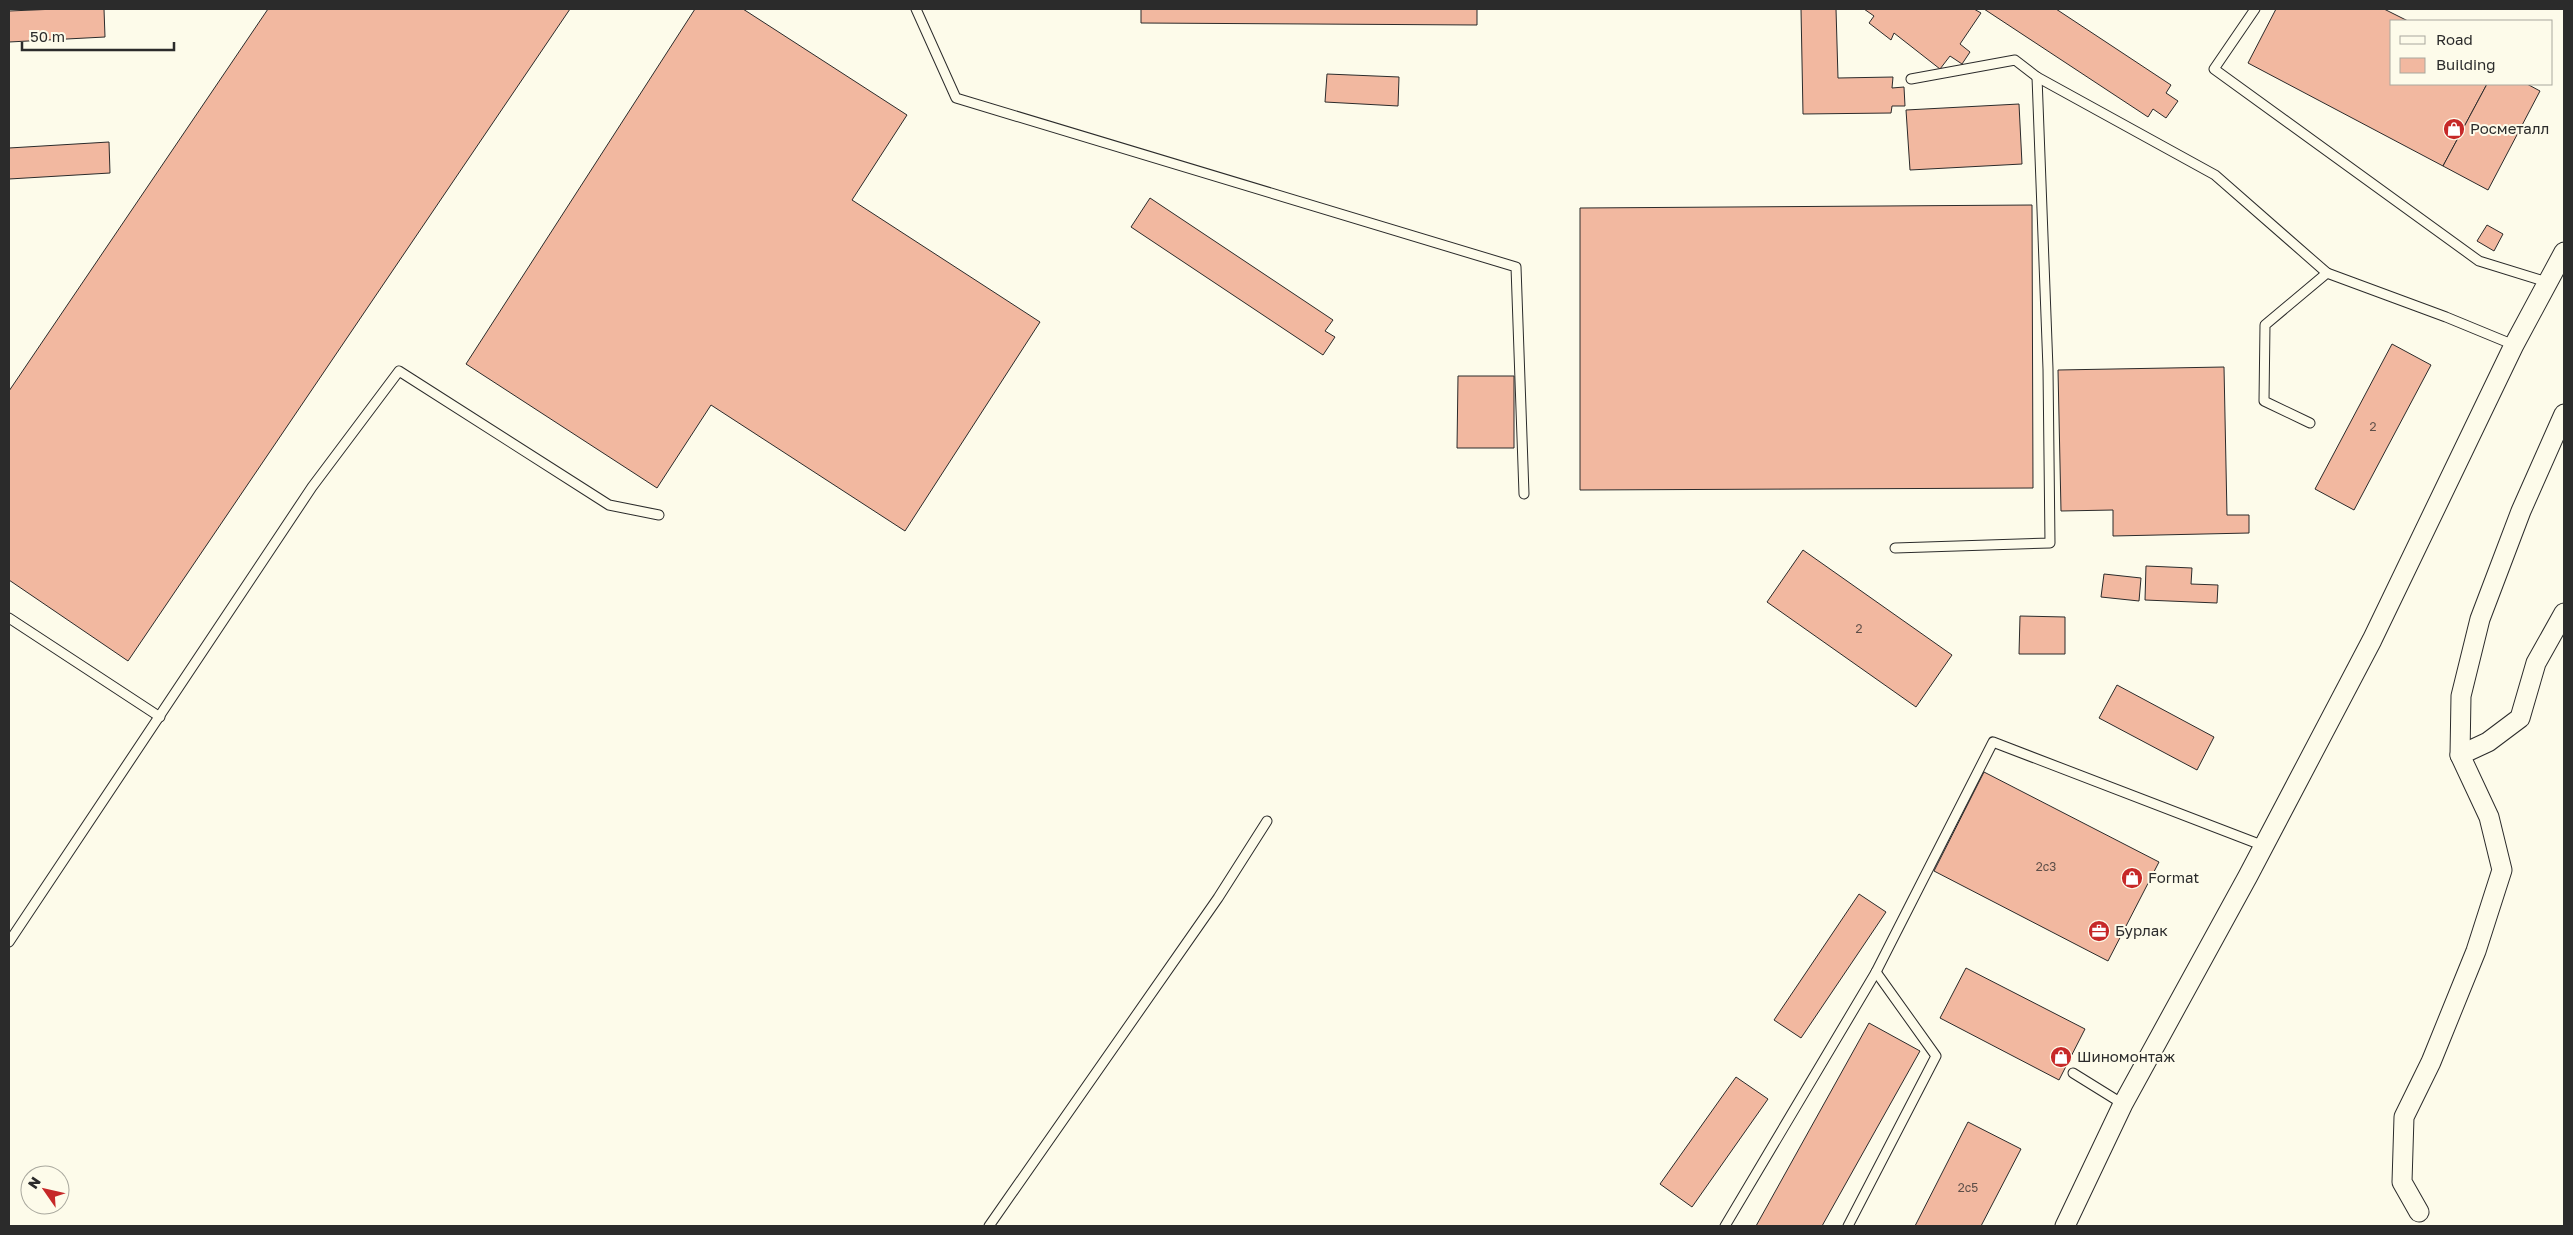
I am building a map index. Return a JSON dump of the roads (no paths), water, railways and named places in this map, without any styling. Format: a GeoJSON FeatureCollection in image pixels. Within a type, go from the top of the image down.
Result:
{"type":"FeatureCollection","features":[{"type":"Feature","properties":{"kind":"street"},"geometry":{"type":"LineString","coordinates":[[2064,1226],[2123,1104],[2264,846],[2372,640],[2514,345],[2564,252]]}},
{"type":"Feature","properties":{"kind":"street"},"geometry":{"type":"LineString","coordinates":[[2419,1212],[2402,1182],[2404,1117],[2431,1062],[2476,951],[2502,870],[2489,818],[2460,755],[2461,696],[2480,619],[2520,511],[2564,414]]}},
{"type":"Feature","properties":{"kind":"street"},"geometry":{"type":"LineString","coordinates":[[2460,755],[2488,742],[2520,718],[2536,663],[2564,613]]}},
{"type":"Feature","properties":{"kind":"lane"},"geometry":{"type":"LineString","coordinates":[[916,9],[956,98],[1516,267],[1524,494]]}},
{"type":"Feature","properties":{"kind":"lane"},"geometry":{"type":"LineString","coordinates":[[2255,9],[2214,69],[2479,261],[2548,282]]}},
{"type":"Feature","properties":{"kind":"lane"},"geometry":{"type":"LineString","coordinates":[[1911,79],[2014,60],[2037,77],[2216,175],[2327,273],[2446,316],[2514,345]]}},
{"type":"Feature","properties":{"kind":"lane"},"geometry":{"type":"LineString","coordinates":[[1895,548],[2050,543],[2048,369],[2037,77]]}},
{"type":"Feature","properties":{"kind":"lane"},"geometry":{"type":"LineString","coordinates":[[2310,423],[2264,400],[2265,324],[2327,273]]}},
{"type":"Feature","properties":{"kind":"lane"},"geometry":{"type":"LineString","coordinates":[[9,942],[312,487],[399,371],[609,505],[659,515]]}},
{"type":"Feature","properties":{"kind":"lane"},"geometry":{"type":"LineString","coordinates":[[9,618],[160,717]]}},
{"type":"Feature","properties":{"kind":"lane"},"geometry":{"type":"LineString","coordinates":[[1725,1226],[1876,972],[1993,742],[2264,846]]}},
{"type":"Feature","properties":{"kind":"lane"},"geometry":{"type":"LineString","coordinates":[[989,1226],[1218,898],[1267,821]]}},
{"type":"Feature","properties":{"kind":"lane"},"geometry":{"type":"LineString","coordinates":[[1848,1226],[1936,1056],[1876,972]]}},
{"type":"Feature","properties":{"kind":"lane"},"geometry":{"type":"LineString","coordinates":[[2073,1072],[2123,1104]]}},
{"type":"Feature","properties":{"kind":"place","name":"Росметалл"},"geometry":{"type":"Point","coordinates":[2454,129]}},
{"type":"Feature","properties":{"kind":"place","name":"Format"},"geometry":{"type":"Point","coordinates":[2132,878]}},
{"type":"Feature","properties":{"kind":"place","name":"Бурлак"},"geometry":{"type":"Point","coordinates":[2099,931]}},
{"type":"Feature","properties":{"kind":"place","name":"Шиномонтаж"},"geometry":{"type":"Point","coordinates":[2061,1057]}}]}
